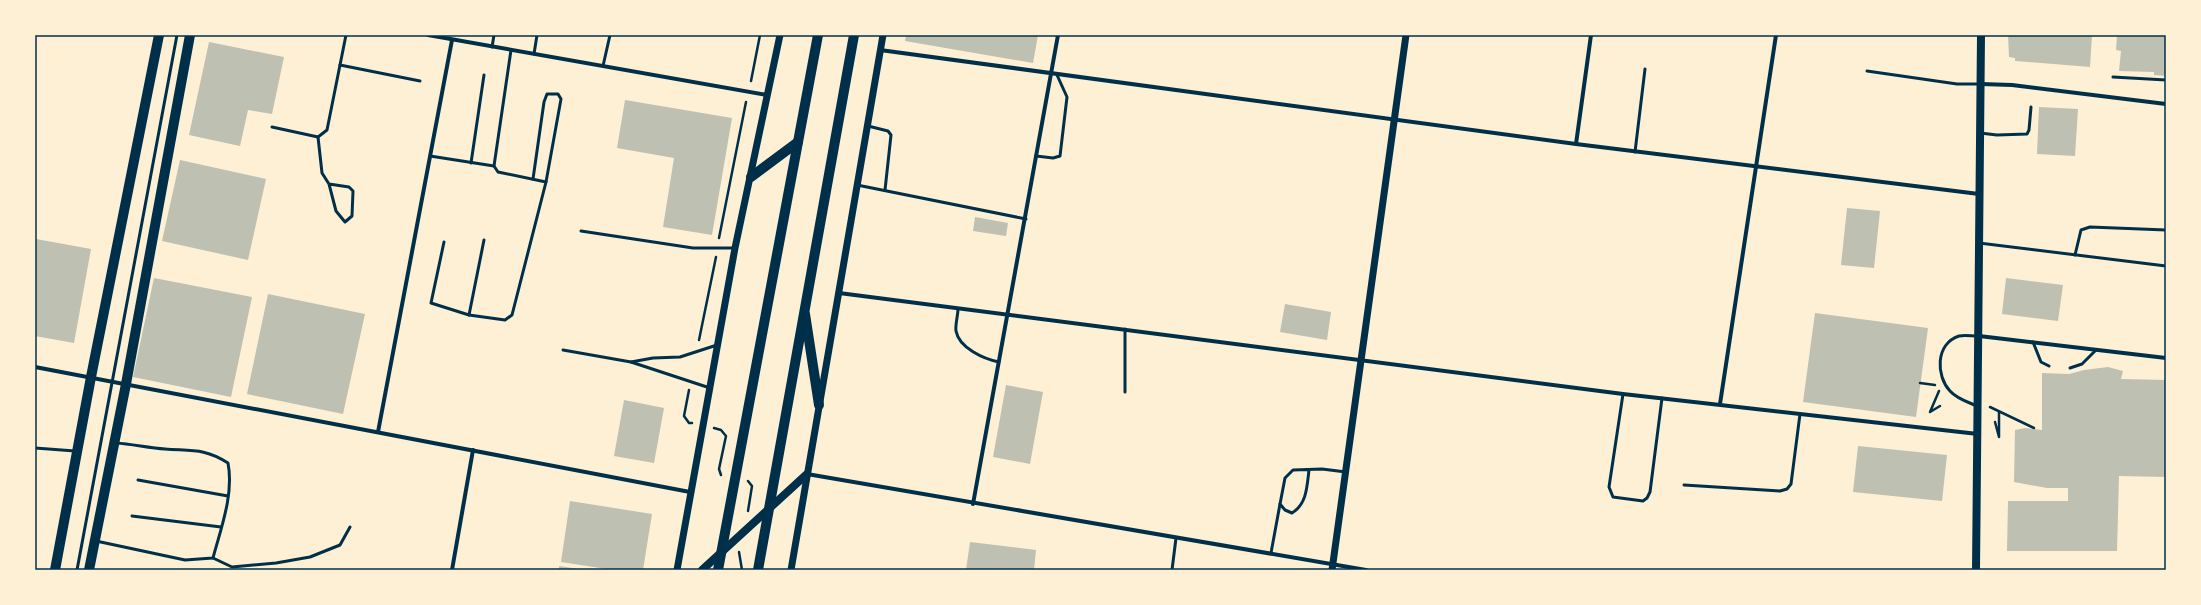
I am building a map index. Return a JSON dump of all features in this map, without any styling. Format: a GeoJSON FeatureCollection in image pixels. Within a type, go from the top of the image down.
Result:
{"type":"FeatureCollection","features":[{"type":"Feature","properties":{"kind":"main road"},"geometry":{"type":"LineString","coordinates":[[55,570],[91,377],[159,35]]}},
{"type":"Feature","properties":{"kind":"main road"},"geometry":{"type":"LineString","coordinates":[[89,570],[126,384],[190,35]]}},
{"type":"Feature","properties":{"kind":"main road"},"geometry":{"type":"LineString","coordinates":[[718,570],[818,35]]}},
{"type":"Feature","properties":{"kind":"main road"},"geometry":{"type":"LineString","coordinates":[[758,570],[804,304],[854,35]]}},
{"type":"Feature","properties":{"kind":"main road"},"geometry":{"type":"LineString","coordinates":[[1976,570],[1981,35]]}},
{"type":"Feature","properties":{"kind":"main road"},"geometry":{"type":"LineString","coordinates":[[751,178],[798,142]]}},
{"type":"Feature","properties":{"kind":"main road"},"geometry":{"type":"LineString","coordinates":[[804,304],[819,405]]}},
{"type":"Feature","properties":{"kind":"main road"},"geometry":{"type":"LineString","coordinates":[[702,570],[807,474]]}},
{"type":"Feature","properties":{"kind":"street"},"geometry":{"type":"LineString","coordinates":[[428,35],[767,95]]}},
{"type":"Feature","properties":{"kind":"street"},"geometry":{"type":"LineString","coordinates":[[677,570],[690,492],[719,345],[735,248],[780,35]]}},
{"type":"Feature","properties":{"kind":"street"},"geometry":{"type":"LineString","coordinates":[[791,570],[883,35]]}},
{"type":"Feature","properties":{"kind":"street"},"geometry":{"type":"LineString","coordinates":[[973,504],[1026,219],[1058,35]]}},
{"type":"Feature","properties":{"kind":"street"},"geometry":{"type":"LineString","coordinates":[[1333,567],[1406,35]]}},
{"type":"Feature","properties":{"kind":"street"},"geometry":{"type":"LineString","coordinates":[[1576,144],[1591,35]]}},
{"type":"Feature","properties":{"kind":"street"},"geometry":{"type":"LineString","coordinates":[[1720,404],[1776,35]]}},
{"type":"Feature","properties":{"kind":"street"},"geometry":{"type":"LineString","coordinates":[[378,432],[452,40]]}},
{"type":"Feature","properties":{"kind":"street"},"geometry":{"type":"LineString","coordinates":[[880,50],[1755,168],[1980,194]]}},
{"type":"Feature","properties":{"kind":"street"},"geometry":{"type":"LineString","coordinates":[[1980,84],[2012,85],[2166,104]]}},
{"type":"Feature","properties":{"kind":"street"},"geometry":{"type":"LineString","coordinates":[[839,293],[1362,359],[1623,394],[1978,434]]}},
{"type":"Feature","properties":{"kind":"street"},"geometry":{"type":"LineString","coordinates":[[1979,336],[2166,358]]}},
{"type":"Feature","properties":{"kind":"street"},"geometry":{"type":"LineString","coordinates":[[35,367],[690,492]]}},
{"type":"Feature","properties":{"kind":"street"},"geometry":{"type":"LineString","coordinates":[[452,570],[473,450]]}},
{"type":"Feature","properties":{"kind":"street"},"geometry":{"type":"LineString","coordinates":[[807,474],[973,504],[1271,553],[1333,567],[1366,570]]}},
{"type":"Feature","properties":{"kind":"lane"},"geometry":{"type":"LineString","coordinates":[[77,570],[177,35]]}},
{"type":"Feature","properties":{"kind":"lane"},"geometry":{"type":"LineString","coordinates":[[318,137],[327,130],[346,35]]}},
{"type":"Feature","properties":{"kind":"lane"},"geometry":{"type":"LineString","coordinates":[[492,47],[494,35]]}},
{"type":"Feature","properties":{"kind":"lane"},"geometry":{"type":"LineString","coordinates":[[534,54],[537,35]]}},
{"type":"Feature","properties":{"kind":"lane"},"geometry":{"type":"LineString","coordinates":[[603,66],[610,35]]}},
{"type":"Feature","properties":{"kind":"lane"},"geometry":{"type":"LineString","coordinates":[[511,50],[494,166],[498,172],[546,182]]}},
{"type":"Feature","properties":{"kind":"lane"},"geometry":{"type":"LineString","coordinates":[[340,65],[420,81]]}},
{"type":"Feature","properties":{"kind":"lane"},"geometry":{"type":"LineString","coordinates":[[1635,152],[1645,69]]}},
{"type":"Feature","properties":{"kind":"lane"},"geometry":{"type":"LineString","coordinates":[[1867,71],[1957,84],[1980,84]]}},
{"type":"Feature","properties":{"kind":"lane"},"geometry":{"type":"LineString","coordinates":[[470,163],[484,75]]}},
{"type":"Feature","properties":{"kind":"lane"},"geometry":{"type":"LineString","coordinates":[[1036,156],[1053,158],[1060,156],[1067,97],[1057,75]]}},
{"type":"Feature","properties":{"kind":"lane"},"geometry":{"type":"LineString","coordinates":[[2113,77],[2166,80]]}},
{"type":"Feature","properties":{"kind":"lane"},"geometry":{"type":"LineString","coordinates":[[444,242],[431,303],[469,315],[505,320],[512,314],[546,182],[561,99],[558,94],[547,94],[544,102],[533,179]]}},
{"type":"Feature","properties":{"kind":"lane"},"geometry":{"type":"LineString","coordinates":[[1980,133],[1997,136],[2027,134],[2029,130],[2031,107]]}},
{"type":"Feature","properties":{"kind":"lane"},"geometry":{"type":"LineString","coordinates":[[867,126],[888,131],[891,135],[885,190]]}},
{"type":"Feature","properties":{"kind":"lane"},"geometry":{"type":"LineString","coordinates":[[272,127],[318,137]]}},
{"type":"Feature","properties":{"kind":"lane"},"geometry":{"type":"LineString","coordinates":[[318,137],[322,174],[328,184],[336,211],[345,222],[352,216],[353,191],[349,187],[328,184]]}},
{"type":"Feature","properties":{"kind":"lane"},"geometry":{"type":"LineString","coordinates":[[430,156],[494,166]]}},
{"type":"Feature","properties":{"kind":"lane"},"geometry":{"type":"LineString","coordinates":[[857,185],[1026,219]]}},
{"type":"Feature","properties":{"kind":"lane"},"geometry":{"type":"LineString","coordinates":[[2075,255],[2081,230],[2090,226],[2166,230]]}},
{"type":"Feature","properties":{"kind":"lane"},"geometry":{"type":"LineString","coordinates":[[581,230],[693,248],[735,248]]}},
{"type":"Feature","properties":{"kind":"lane"},"geometry":{"type":"LineString","coordinates":[[469,315],[484,240]]}},
{"type":"Feature","properties":{"kind":"lane"},"geometry":{"type":"LineString","coordinates":[[1979,243],[2166,266]]}},
{"type":"Feature","properties":{"kind":"lane"},"geometry":{"type":"LineString","coordinates":[[958,309],[956,330],[963,343],[985,360],[999,362]]}},
{"type":"Feature","properties":{"kind":"lane"},"geometry":{"type":"LineString","coordinates":[[1125,329],[1125,392]]}},
{"type":"Feature","properties":{"kind":"lane"},"geometry":{"type":"LineString","coordinates":[[1978,406],[1959,398],[1950,391],[1944,381],[1939,360],[1946,346],[1959,336],[1979,336]]}},
{"type":"Feature","properties":{"kind":"lane"},"geometry":{"type":"LineString","coordinates":[[2033,342],[2041,362],[2049,366]]}},
{"type":"Feature","properties":{"kind":"lane"},"geometry":{"type":"LineString","coordinates":[[631,362],[653,358],[680,357],[719,345]]}},
{"type":"Feature","properties":{"kind":"lane"},"geometry":{"type":"LineString","coordinates":[[562,350],[631,362],[710,388]]}},
{"type":"Feature","properties":{"kind":"lane"},"geometry":{"type":"LineString","coordinates":[[2070,368],[2082,364],[2096,350]]}},
{"type":"Feature","properties":{"kind":"lane"},"geometry":{"type":"LineString","coordinates":[[1623,394],[1609,487],[1610,493],[1613,497],[1643,502],[1650,492],[1662,398]]}},
{"type":"Feature","properties":{"kind":"lane"},"geometry":{"type":"LineString","coordinates":[[1684,485],[1780,491],[1787,489],[1791,484],[1800,414]]}},
{"type":"Feature","properties":{"kind":"lane"},"geometry":{"type":"LineString","coordinates":[[114,443],[167,449],[198,450],[220,458],[228,463],[231,480],[213,558]]}},
{"type":"Feature","properties":{"kind":"lane"},"geometry":{"type":"LineString","coordinates":[[35,448],[77,451]]}},
{"type":"Feature","properties":{"kind":"lane"},"geometry":{"type":"LineString","coordinates":[[1271,553],[1285,478],[1292,470],[1346,472]]}},
{"type":"Feature","properties":{"kind":"lane"},"geometry":{"type":"LineString","coordinates":[[1280,504],[1285,510],[1292,513],[1299,509],[1304,500],[1309,470]]}},
{"type":"Feature","properties":{"kind":"lane"},"geometry":{"type":"LineString","coordinates":[[138,480],[228,496]]}},
{"type":"Feature","properties":{"kind":"lane"},"geometry":{"type":"LineString","coordinates":[[132,516],[221,527]]}},
{"type":"Feature","properties":{"kind":"lane"},"geometry":{"type":"LineString","coordinates":[[95,541],[185,560],[213,558],[232,567],[276,563],[310,557],[340,545],[350,527]]}},
{"type":"Feature","properties":{"kind":"lane"},"geometry":{"type":"LineString","coordinates":[[1172,570],[1176,538]]}},
{"type":"Feature","properties":{"kind":"path"},"geometry":{"type":"LineString","coordinates":[[1937,398],[1930,412],[1940,406]]}},
{"type":"Feature","properties":{"kind":"path"},"geometry":{"type":"LineString","coordinates":[[1995,422],[1998,437],[2000,437],[1999,412]]}},
{"type":"Feature","properties":{"kind":"path"},"geometry":{"type":"LineString","coordinates":[[739,552],[742,570]]}},
{"type":"Feature","properties":{"kind":"building"},"geometry":{"type":"Polygon","coordinates":[[[906,35],[1038,35],[1033,63],[905,41],[906,35]]]}},
{"type":"Feature","properties":{"kind":"building"},"geometry":{"type":"Polygon","coordinates":[[[2008,35],[2092,35],[2090,67],[2015,61],[2015,58],[2009,57],[2008,35]]]}},
{"type":"Feature","properties":{"kind":"building"},"geometry":{"type":"Polygon","coordinates":[[[2117,35],[2166,35],[2166,76],[2154,75],[2154,72],[2119,71],[2121,51],[2116,50],[2117,35]]]}},
{"type":"Feature","properties":{"kind":"building"},"geometry":{"type":"Polygon","coordinates":[[[209,42],[284,57],[272,114],[248,110],[240,146],[189,135],[209,42]]]}},
{"type":"Feature","properties":{"kind":"building"},"geometry":{"type":"Polygon","coordinates":[[[625,100],[732,118],[712,235],[663,227],[674,158],[617,148],[625,100]]]}},
{"type":"Feature","properties":{"kind":"building"},"geometry":{"type":"Polygon","coordinates":[[[2039,107],[2078,109],[2075,156],[2037,154],[2039,107]]]}},
{"type":"Feature","properties":{"kind":"building"},"geometry":{"type":"Polygon","coordinates":[[[180,160],[266,179],[248,260],[162,241],[180,160]]]}},
{"type":"Feature","properties":{"kind":"building"},"geometry":{"type":"Polygon","coordinates":[[[1847,208],[1880,211],[1874,268],[1841,265],[1847,208]]]}},
{"type":"Feature","properties":{"kind":"building"},"geometry":{"type":"Polygon","coordinates":[[[975,217],[1008,223],[1006,236],[973,231],[975,217]]]}},
{"type":"Feature","properties":{"kind":"building"},"geometry":{"type":"Polygon","coordinates":[[[36,239],[91,249],[74,343],[35,336],[36,239]]]}},
{"type":"Feature","properties":{"kind":"building"},"geometry":{"type":"Polygon","coordinates":[[[154,278],[252,297],[231,397],[133,377],[154,278]]]}},
{"type":"Feature","properties":{"kind":"building"},"geometry":{"type":"Polygon","coordinates":[[[2006,278],[2063,285],[2058,321],[2002,314],[2006,278]]]}},
{"type":"Feature","properties":{"kind":"building"},"geometry":{"type":"Polygon","coordinates":[[[268,294],[365,314],[343,414],[247,394],[268,294]]]}},
{"type":"Feature","properties":{"kind":"building"},"geometry":{"type":"Polygon","coordinates":[[[1285,304],[1331,312],[1327,340],[1280,332],[1285,304]]]}},
{"type":"Feature","properties":{"kind":"building"},"geometry":{"type":"Polygon","coordinates":[[[1815,313],[1928,328],[1916,417],[1803,402],[1815,313]]]}},
{"type":"Feature","properties":{"kind":"building"},"geometry":{"type":"Polygon","coordinates":[[[2108,367],[2123,371],[2121,379],[2166,380],[2166,477],[2119,476],[2117,551],[2007,551],[2008,501],[2068,501],[2068,488],[2047,488],[2014,482],[2015,430],[2025,428],[2042,430],[2042,373],[2069,374],[2084,370],[2108,367]]]}},
{"type":"Feature","properties":{"kind":"building"},"geometry":{"type":"Polygon","coordinates":[[[1006,385],[1043,392],[1030,464],[993,457],[1006,385]]]}},
{"type":"Feature","properties":{"kind":"building"},"geometry":{"type":"Polygon","coordinates":[[[624,400],[664,408],[654,463],[614,456],[624,400]]]}},
{"type":"Feature","properties":{"kind":"building"},"geometry":{"type":"Polygon","coordinates":[[[1858,446],[1947,455],[1942,501],[1853,492],[1858,446]]]}},
{"type":"Feature","properties":{"kind":"building"},"geometry":{"type":"Polygon","coordinates":[[[570,501],[652,514],[643,570],[613,570],[561,562],[570,501]]]}},
{"type":"Feature","properties":{"kind":"building"},"geometry":{"type":"Polygon","coordinates":[[[970,542],[1036,550],[1034,570],[966,570],[970,542]]]}},
{"type":"Feature","properties":{"kind":"building"},"geometry":{"type":"Polygon","coordinates":[[[559,566],[579,569],[579,570],[559,570],[559,566]]]}}]}
